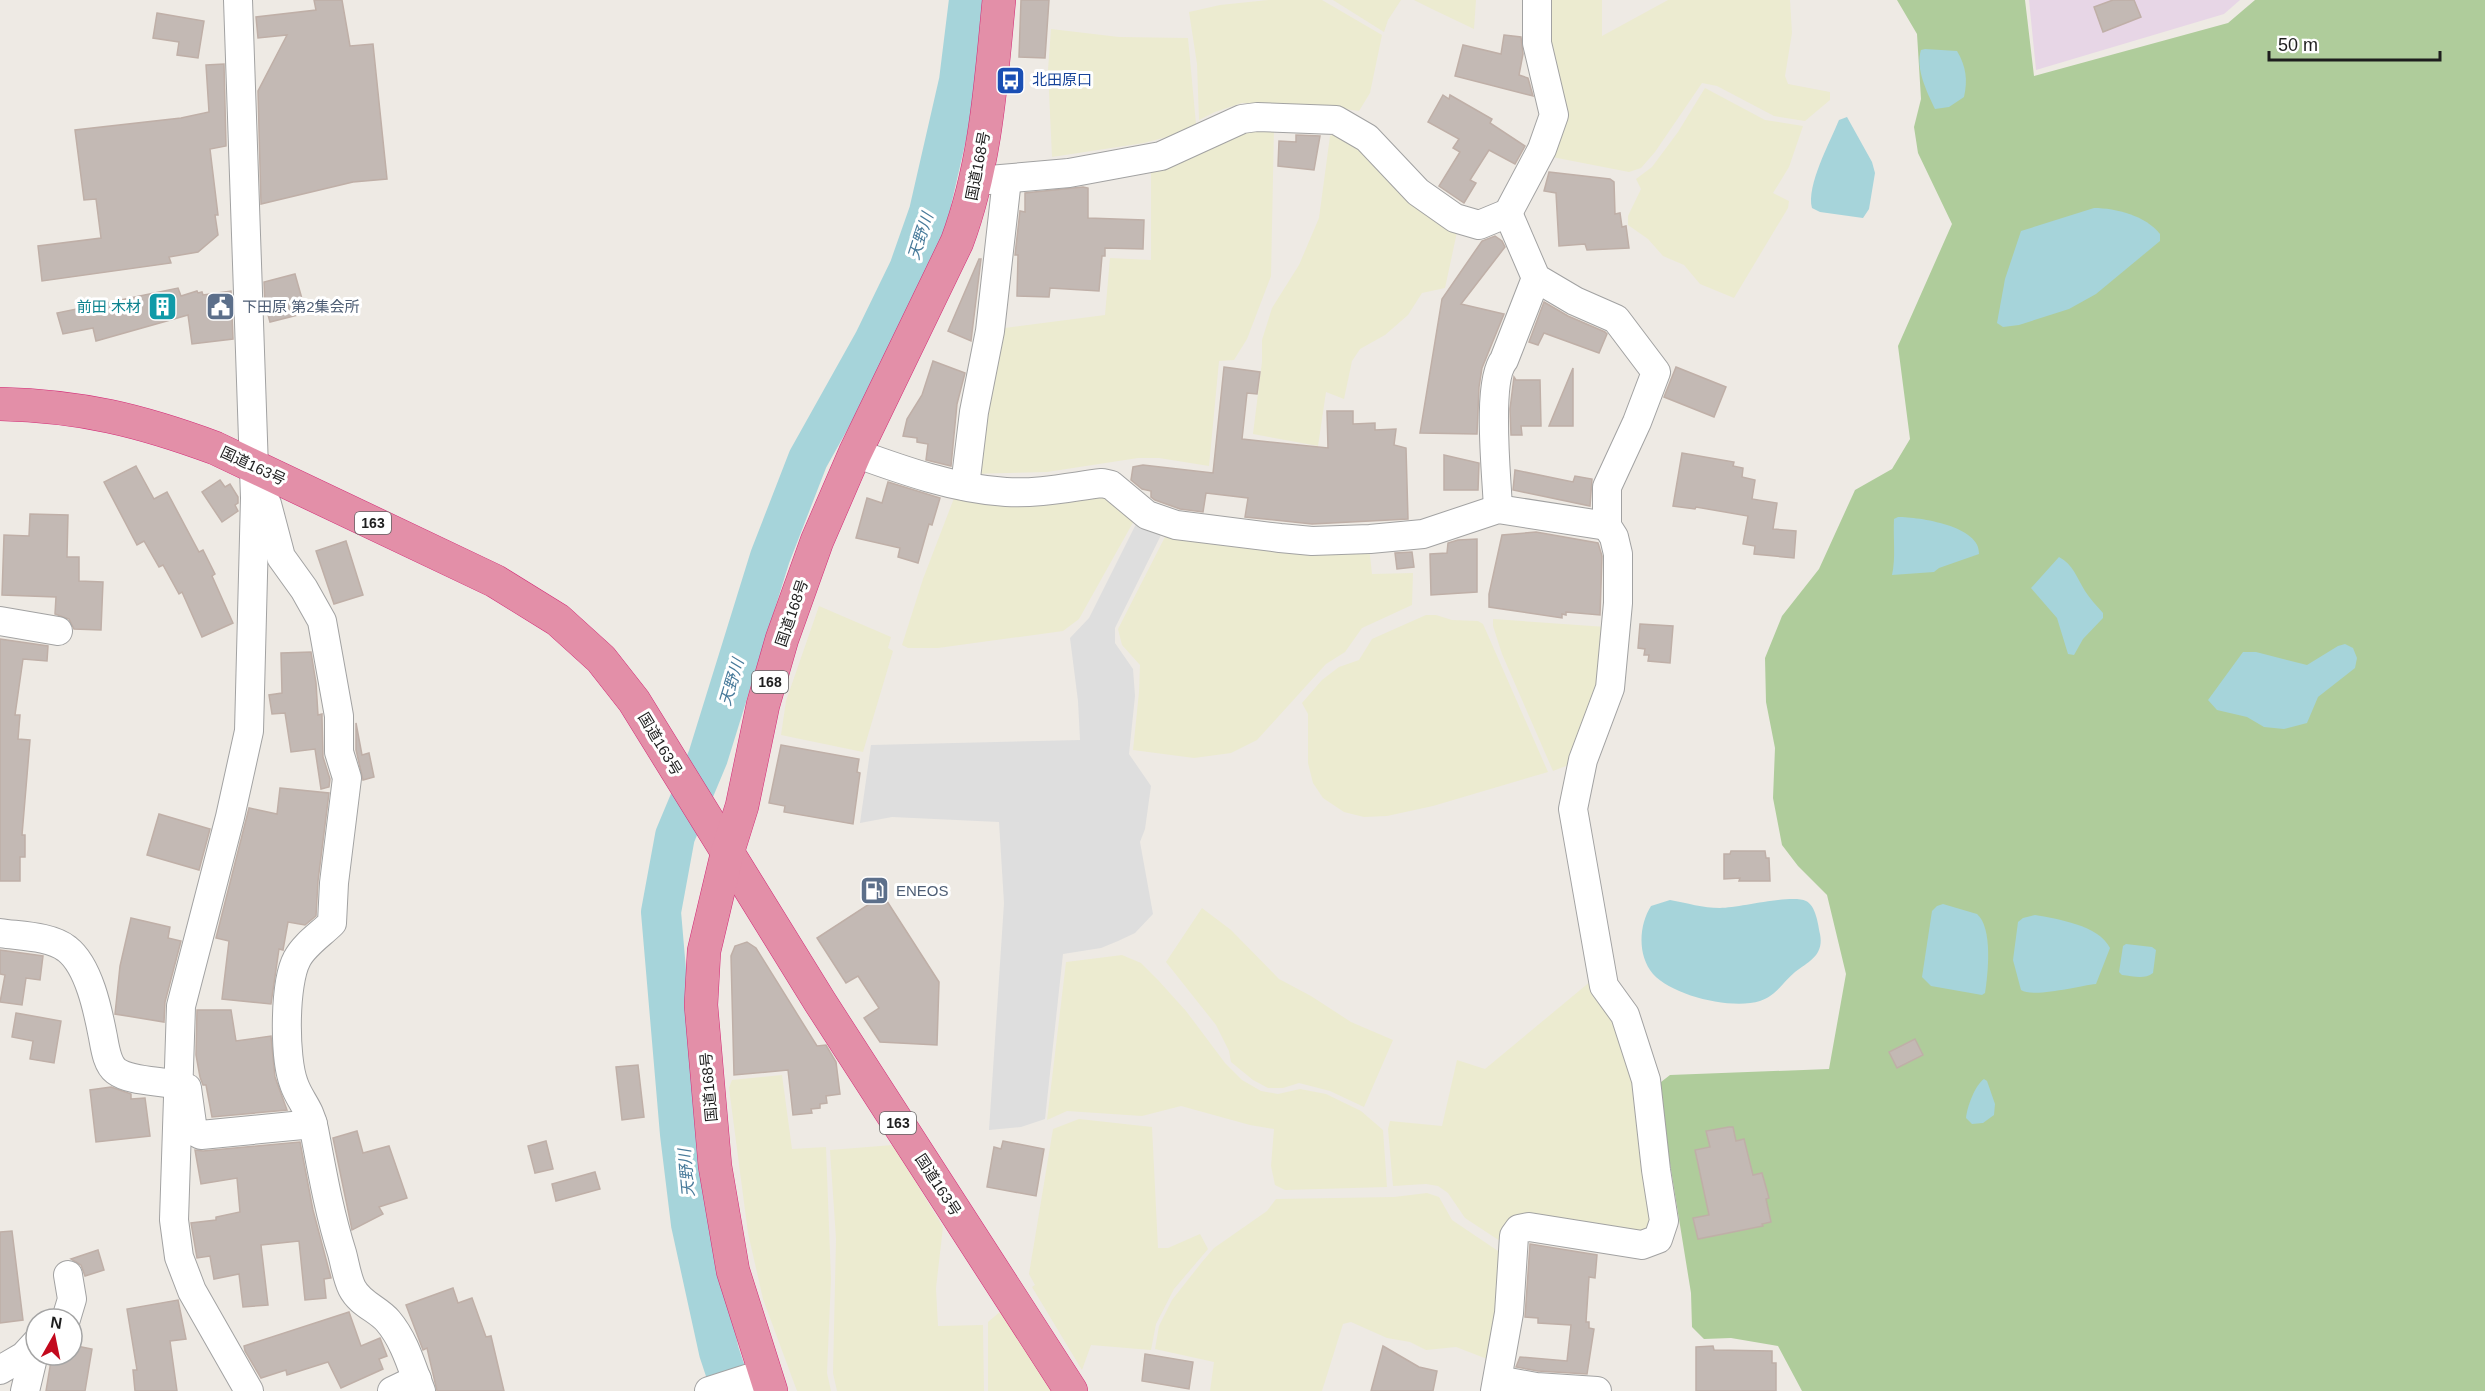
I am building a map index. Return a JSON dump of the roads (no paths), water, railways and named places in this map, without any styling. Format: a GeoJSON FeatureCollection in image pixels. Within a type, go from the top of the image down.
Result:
{"type":"FeatureCollection","features":[{"type":"Feature","properties":{"kind":"highway","name":"国道168号"},"geometry":{"type":"LineString","coordinates":[[759,1381],[731,1260],[715,1166],[701,1005],[704,951],[782,639],[817,541],[855,453],[957,242],[992,180],[984,143],[999,0]]}},
{"type":"Feature","properties":{"kind":"highway","name":"国道163号"},"geometry":{"type":"LineString","coordinates":[[0,405],[46,405],[86,410],[127,419],[204,444],[495,581],[558,620],[601,659],[633,700],[727,854],[1071,1391]]}},
{"type":"Feature","properties":{"kind":"street"},"geometry":{"type":"LineString","coordinates":[[238,0],[255,498],[249,731],[230,817],[181,1006],[174,1220],[179,1257],[192,1291],[249,1391]]}},
{"type":"Feature","properties":{"kind":"street"},"geometry":{"type":"LineString","coordinates":[[964,486],[974,412],[990,332],[992,180],[1069,173],[1161,156],[1242,119],[1257,117],[1336,120],[1367,138],[1418,192],[1455,218],[1479,225],[1508,213],[1542,149],[1554,115],[1537,43],[1537,0]]}},
{"type":"Feature","properties":{"kind":"street"},"geometry":{"type":"LineString","coordinates":[[1508,213],[1536,278],[1575,301],[1616,319],[1656,372],[1637,422],[1607,487],[1606,526],[1614,537],[1618,554],[1618,603],[1610,688],[1583,760],[1573,809],[1604,986],[1625,1015],[1646,1080],[1664,1221],[1658,1239],[1642,1245],[1529,1227],[1519,1229],[1514,1236],[1509,1313],[1496,1386],[1597,1391]]}},
{"type":"Feature","properties":{"kind":"street"},"geometry":{"type":"LineString","coordinates":[[1498,509],[1494,388],[1498,367],[1504,360],[1536,278]]}},
{"type":"Feature","properties":{"kind":"street"},"geometry":{"type":"LineString","coordinates":[[855,453],[893,467],[964,486],[1006,492],[1041,491],[1101,483],[1111,485],[1147,515],[1176,525],[1312,541],[1423,534],[1498,509],[1606,526]]}},
{"type":"Feature","properties":{"kind":"street"},"geometry":{"type":"LineString","coordinates":[[255,498],[267,504],[281,557],[304,589],[321,621],[339,716],[339,752],[347,778],[334,883],[332,923],[297,959],[292,980],[286,1038],[287,1063],[294,1086],[308,1107],[313,1124],[329,1211],[352,1288],[366,1305],[387,1319],[398,1334],[410,1387]]}},
{"type":"Feature","properties":{"kind":"street"},"geometry":{"type":"LineString","coordinates":[[0,621],[58,631]]}},
{"type":"Feature","properties":{"kind":"street"},"geometry":{"type":"LineString","coordinates":[[0,933],[50,941],[67,949],[81,968],[97,1006],[110,1063],[117,1072],[188,1088],[193,1131],[201,1135],[313,1124]]}},
{"type":"Feature","properties":{"kind":"street"},"geometry":{"type":"LineString","coordinates":[[68,1275],[72,1299],[70,1307]]}},
{"type":"Feature","properties":{"kind":"street"},"geometry":{"type":"LineString","coordinates":[[0,1370],[24,1356]]}},
{"type":"Feature","properties":{"kind":"street"},"geometry":{"type":"LineString","coordinates":[[25,1391],[31,1367]]}},
{"type":"Feature","properties":{"kind":"street"},"geometry":{"type":"LineString","coordinates":[[709,1391],[759,1381]]}},
{"type":"Feature","properties":{"kind":"water"},"geometry":{"type":"Polygon","coordinates":[[[1921,50],[1957,51],[1962,62],[1966,79],[1964,97],[1949,107],[1935,109],[1925,88],[1920,57],[1921,50]]]}},
{"type":"Feature","properties":{"kind":"water"},"geometry":{"type":"Polygon","coordinates":[[[1847,117],[1872,162],[1875,173],[1869,209],[1863,218],[1820,212],[1812,208],[1812,188],[1820,164],[1839,120],[1847,117]]]}},
{"type":"Feature","properties":{"kind":"water"},"geometry":{"type":"Polygon","coordinates":[[[2094,208],[2121,211],[2147,222],[2160,234],[2160,241],[2096,294],[2069,309],[2019,325],[2003,327],[1997,323],[2005,279],[2021,231],[2094,208]]]}},
{"type":"Feature","properties":{"kind":"water"},"geometry":{"type":"Polygon","coordinates":[[[1898,517],[1933,521],[1960,530],[1977,544],[1979,554],[1939,568],[1934,572],[1892,575],[1894,519],[1898,517]]]}},
{"type":"Feature","properties":{"kind":"water"},"geometry":{"type":"Polygon","coordinates":[[[2059,557],[2071,567],[2087,594],[2103,613],[2103,618],[2083,639],[2074,655],[2068,654],[2057,618],[2031,588],[2059,557]]]}},
{"type":"Feature","properties":{"kind":"water"},"geometry":{"type":"Polygon","coordinates":[[[2345,644],[2353,648],[2357,658],[2355,668],[2318,697],[2307,723],[2284,729],[2264,727],[2247,717],[2217,710],[2208,700],[2243,652],[2256,652],[2307,665],[2345,644]]]}},
{"type":"Feature","properties":{"kind":"water"},"geometry":{"type":"Polygon","coordinates":[[[1789,899],[1806,901],[1816,916],[1820,947],[1811,961],[1795,972],[1766,999],[1734,1004],[1688,995],[1662,982],[1653,974],[1642,949],[1642,931],[1651,906],[1670,900],[1720,908],[1789,899]]]}},
{"type":"Feature","properties":{"kind":"water"},"geometry":{"type":"Polygon","coordinates":[[[1943,904],[1977,914],[1982,921],[1988,951],[1985,993],[1982,995],[1931,986],[1922,977],[1932,911],[1943,904]]]}},
{"type":"Feature","properties":{"kind":"water"},"geometry":{"type":"Polygon","coordinates":[[[2035,915],[2077,924],[2105,940],[2110,948],[2096,984],[2036,993],[2021,990],[2013,960],[2018,922],[2035,915]]]}},
{"type":"Feature","properties":{"kind":"water"},"geometry":{"type":"Polygon","coordinates":[[[2126,944],[2152,947],[2156,950],[2153,973],[2138,977],[2122,975],[2119,972],[2123,946],[2126,944]]]}},
{"type":"Feature","properties":{"kind":"water"},"geometry":{"type":"Polygon","coordinates":[[[1984,1079],[1987,1081],[1995,1104],[1994,1115],[1983,1123],[1972,1124],[1966,1118],[1968,1108],[1975,1091],[1984,1079]]]}},
{"type":"Feature","properties":{"kind":"waterway","name":"天野川"},"geometry":{"type":"LineString","coordinates":[[732,1391],[719,1352],[691,1224],[680,1134],[661,912],[675,836],[708,757],[770,557],[808,459],[874,341],[909,269],[929,212],[959,81],[969,0]]}},
{"type":"Feature","properties":{"kind":"place","name":"北田原口"},"geometry":{"type":"Point","coordinates":[1011,80]}},
{"type":"Feature","properties":{"kind":"place","name":"前田 木材"},"geometry":{"type":"Point","coordinates":[162,307]}},
{"type":"Feature","properties":{"kind":"place","name":"下田原 第2集会所"},"geometry":{"type":"Point","coordinates":[221,307]}},
{"type":"Feature","properties":{"kind":"place","name":"ENEOS"},"geometry":{"type":"Point","coordinates":[875,891]}}]}
